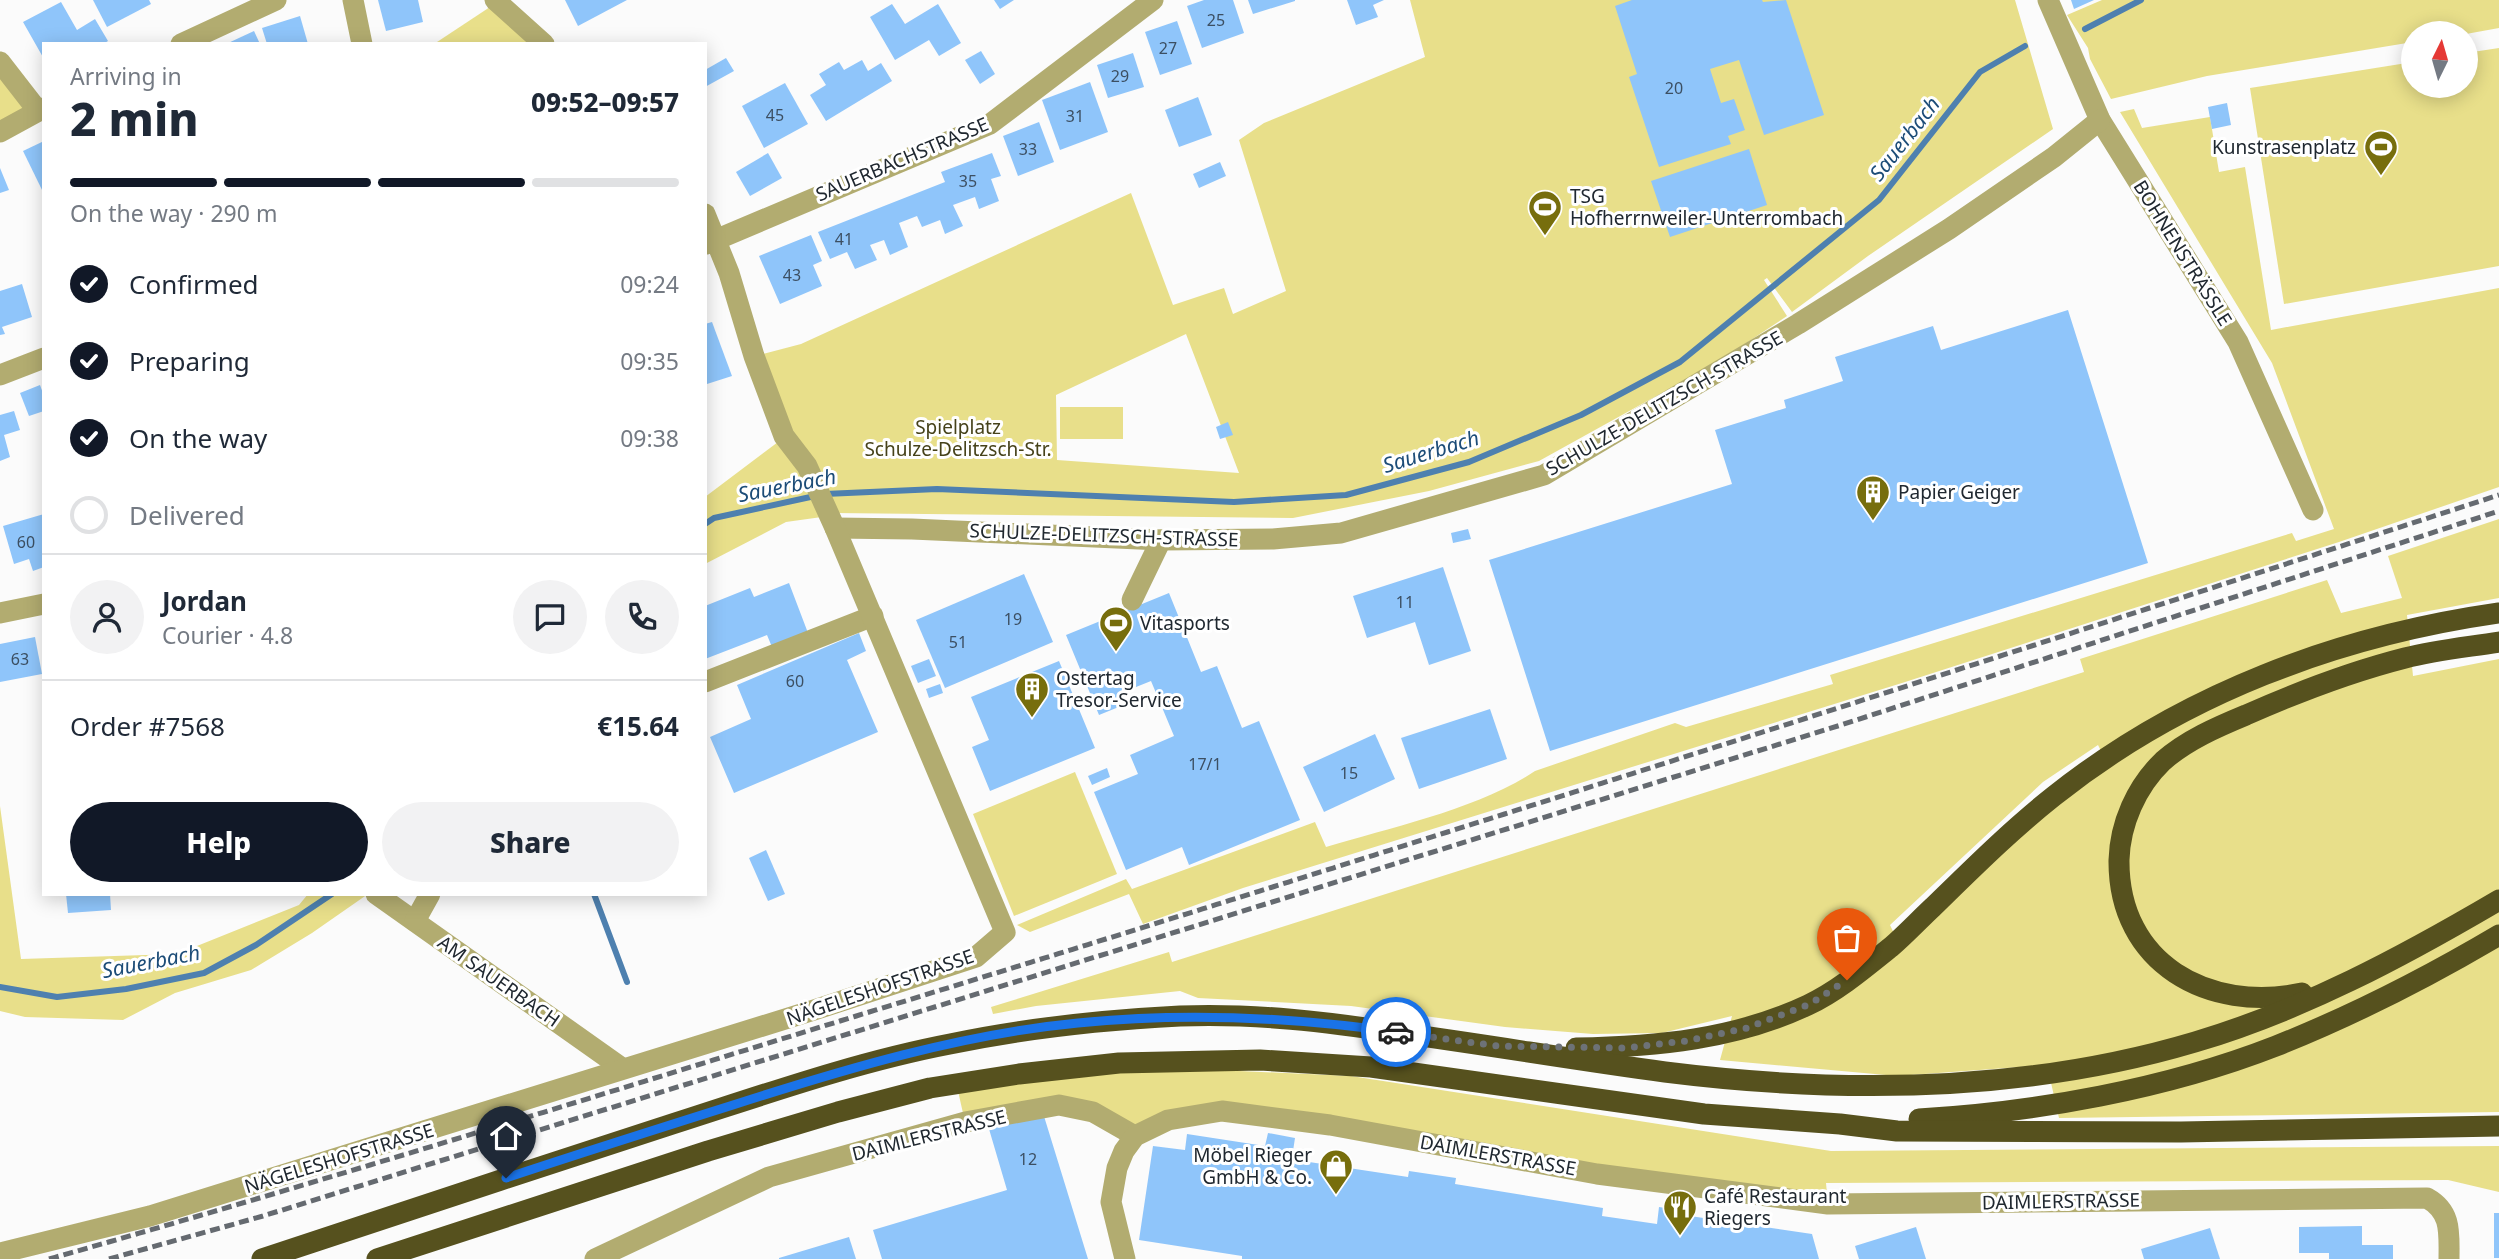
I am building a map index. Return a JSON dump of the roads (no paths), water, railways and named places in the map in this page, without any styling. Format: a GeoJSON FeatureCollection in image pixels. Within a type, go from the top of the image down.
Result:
{"type":"FeatureCollection","features":[{"type":"Feature","properties":{"kind":"highway"},"geometry":{"type":"LineString","coordinates":[[1497,1046],[1625,1048],[1686,1041],[1747,1028],[1810,1004],[1892,946],[1984,857],[2054,795],[2155,727],[2232,687],[2351,643],[2458,619],[2499,613]]}},
{"type":"Feature","properties":{"kind":"highway"},"geometry":{"type":"LineString","coordinates":[[2355,980],[2288,996],[2252,999],[2214,991],[2171,971],[2145,945],[2126,913],[2119,877],[2120,845],[2127,815],[2144,784],[2164,761],[2203,734],[2330,680],[2407,657],[2499,642]]}},
{"type":"Feature","properties":{"kind":"highway"},"geometry":{"type":"LineString","coordinates":[[262,1259],[802,1083],[947,1044],[1077,1023],[1188,1016],[1283,1019],[1497,1046],[1667,1072],[1754,1080],[1888,1085],[1980,1081],[2055,1072],[2194,1042],[2269,1016],[2355,980],[2414,950],[2499,900]]}},
{"type":"Feature","properties":{"kind":"highway"},"geometry":{"type":"LineString","coordinates":[[1840,1124],[2036,1108],[2161,1082],[2274,1046],[2358,1011],[2440,970],[2499,934]]}},
{"type":"Feature","properties":{"kind":"highway"},"geometry":{"type":"LineString","coordinates":[[377,1259],[708,1151],[838,1112],[930,1088],[1019,1074],[1119,1063],[1260,1060],[1371,1067],[1704,1114],[1897,1131],[2181,1132],[2499,1126]]}},
{"type":"Feature","properties":{"kind":"street"},"geometry":{"type":"LineString","coordinates":[[185,42],[276,0]]}},
{"type":"Feature","properties":{"kind":"street"},"geometry":{"type":"LineString","coordinates":[[353,0],[362,42]]}},
{"type":"Feature","properties":{"kind":"street"},"geometry":{"type":"LineString","coordinates":[[495,0],[542,42]]}},
{"type":"Feature","properties":{"kind":"street","name":"SAUERBACHSTRASSE"},"geometry":{"type":"LineString","coordinates":[[711,241],[989,124],[1153,0]]}},
{"type":"Feature","properties":{"kind":"street","name":"BOHNENSTRÄSSLE"},"geometry":{"type":"LineString","coordinates":[[2048,0],[2100,120],[2238,342],[2313,510]]}},
{"type":"Feature","properties":{"kind":"street"},"geometry":{"type":"LineString","coordinates":[[0,62],[41,109],[0,132]]}},
{"type":"Feature","properties":{"kind":"street","name":"SCHULZE-DELITZSCH-STRASSE"},"geometry":{"type":"LineString","coordinates":[[832,522],[912,529],[1161,540],[1272,539],[1341,533],[1544,475],[1798,324],[1949,229],[2054,157],[2100,120]]}},
{"type":"Feature","properties":{"kind":"street","name":"NÄGELESHOFSTRASSE"},"geometry":{"type":"LineString","coordinates":[[0,1254],[150,1216],[814,1010],[976,957],[1005,932],[832,522],[808,470],[784,436],[711,241],[707,223]]}},
{"type":"Feature","properties":{"kind":"street"},"geometry":{"type":"LineString","coordinates":[[0,375],[42,359]]}},
{"type":"Feature","properties":{"kind":"street"},"geometry":{"type":"LineString","coordinates":[[1132,600],[1161,540]]}},
{"type":"Feature","properties":{"kind":"street"},"geometry":{"type":"LineString","coordinates":[[0,613],[42,604]]}},
{"type":"Feature","properties":{"kind":"street"},"geometry":{"type":"LineString","coordinates":[[707,681],[873,616]]}},
{"type":"Feature","properties":{"kind":"street","name":"AM SAUERBACH"},"geometry":{"type":"LineString","coordinates":[[379,896],[622,1069]]}},
{"type":"Feature","properties":{"kind":"street"},"geometry":{"type":"LineString","coordinates":[[415,921],[429,896]]}},
{"type":"Feature","properties":{"kind":"street","name":"DAIMLERSTRASSE"},"geometry":{"type":"LineString","coordinates":[[604,1257],[769,1177],[965,1122],[1059,1105],[1093,1112],[1135,1136],[1168,1120],[1223,1111],[1330,1125],[1597,1174],[1828,1204],[2418,1197],[2438,1204],[2446,1216],[2449,1259]]}},
{"type":"Feature","properties":{"kind":"street"},"geometry":{"type":"LineString","coordinates":[[1125,1259],[1111,1202],[1117,1168],[1124,1151],[1135,1136]]}},
{"type":"Feature","properties":{"kind":"waterway","name":"Sauerbach"},"geometry":{"type":"LineString","coordinates":[[2085,29],[2141,0]]}},
{"type":"Feature","properties":{"kind":"waterway","name":"Sauerbach"},"geometry":{"type":"LineString","coordinates":[[825,494],[937,489],[1234,502],[1346,495],[1469,462],[1581,415],[1680,362],[1879,200],[1980,72],[2025,46]]}},
{"type":"Feature","properties":{"kind":"waterway","name":"Sauerbach"},"geometry":{"type":"LineString","coordinates":[[707,523],[714,518],[815,496]]}},
{"type":"Feature","properties":{"kind":"waterway","name":"Sauerbach"},"geometry":{"type":"LineString","coordinates":[[0,987],[57,997],[126,989],[204,973],[256,945],[329,896]]}},
{"type":"Feature","properties":{"kind":"waterway"},"geometry":{"type":"LineString","coordinates":[[595,896],[627,982]]}},
{"type":"Feature","properties":{"kind":"railway"},"geometry":{"type":"LineString","coordinates":[[49,1259],[247,1202],[1048,957],[1878,695],[2499,495]]}},
{"type":"Feature","properties":{"kind":"railway"},"geometry":{"type":"LineString","coordinates":[[109,1259],[263,1216],[1841,725],[2499,511]]}},
{"type":"Feature","properties":{"kind":"place","name":"Kunstrasenplatz"},"geometry":{"type":"Point","coordinates":[2381,177]}},
{"type":"Feature","properties":{"kind":"place","name":"TSG Hofherrnweiler-Unterrombach"},"geometry":{"type":"Point","coordinates":[1545,237]}},
{"type":"Feature","properties":{"kind":"place","name":"Papier Geiger"},"geometry":{"type":"Point","coordinates":[1873,522]}},
{"type":"Feature","properties":{"kind":"place","name":"Vitasports"},"geometry":{"type":"Point","coordinates":[1116,653]}},
{"type":"Feature","properties":{"kind":"place","name":"Ostertag Tresor-Service"},"geometry":{"type":"Point","coordinates":[1032,719]}},
{"type":"Feature","properties":{"kind":"place","name":"Möbel Rieger GmbH & Co."},"geometry":{"type":"Point","coordinates":[1336,1196]}},
{"type":"Feature","properties":{"kind":"place","name":"Café Restaurant Riegers"},"geometry":{"type":"Point","coordinates":[1680,1237]}},
{"type":"Feature","properties":{"kind":"park label","name":"Spielplatz Schulze-Delitzsch-Str."},"geometry":{"type":"Point","coordinates":[958,438]}}]}
